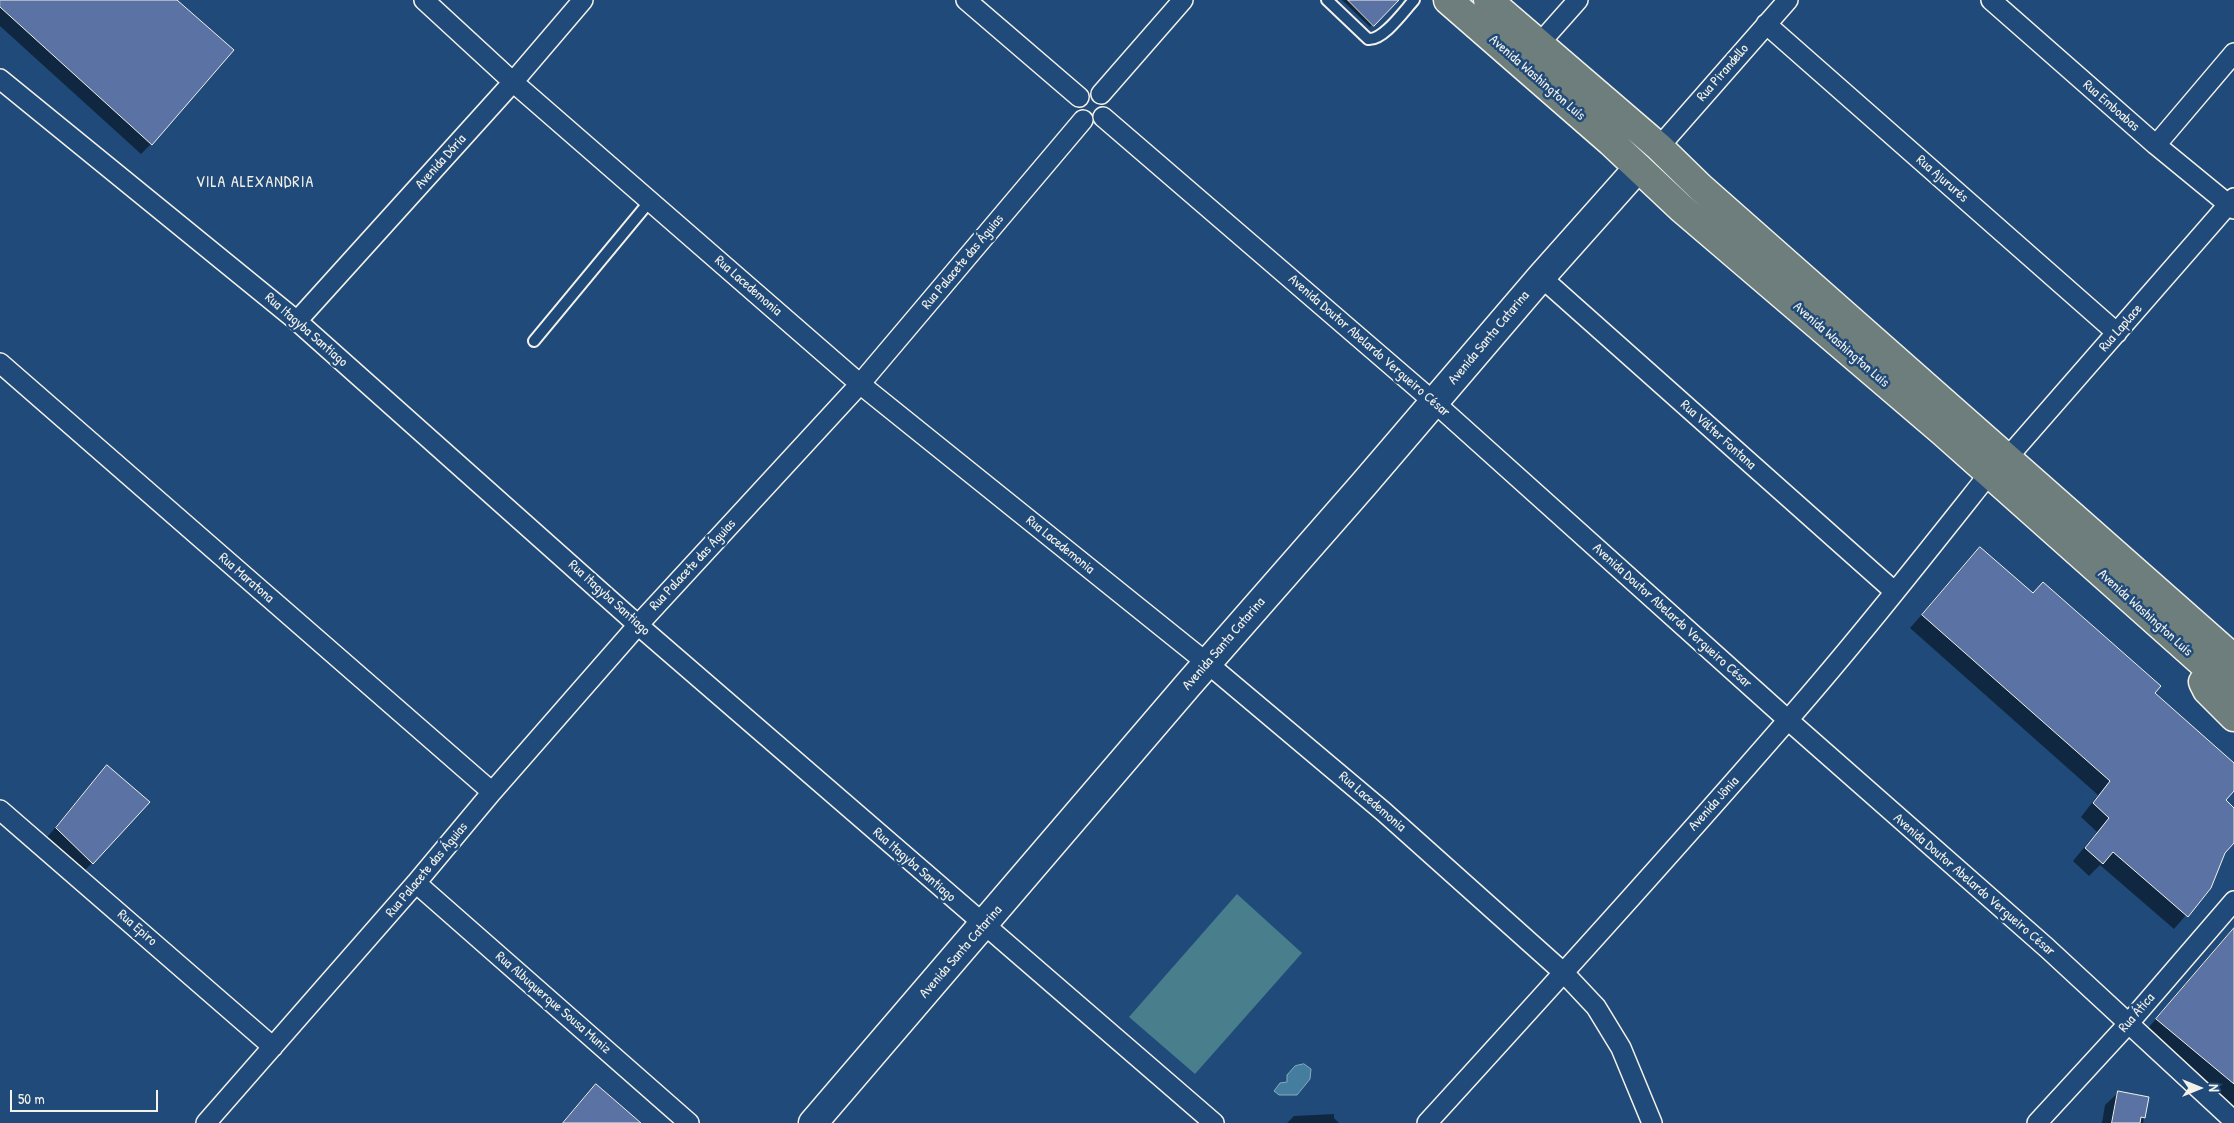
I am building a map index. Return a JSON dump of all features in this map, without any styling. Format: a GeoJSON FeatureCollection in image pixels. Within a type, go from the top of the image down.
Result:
{"type":"FeatureCollection","features":[{"type":"Feature","properties":{"kind":"highway","name":"Avenida Washington Luís"},"geometry":{"type":"LineString","coordinates":[[1448,0],[1681,208],[1943,432],[1998,466]]}},
{"type":"Feature","properties":{"kind":"highway","name":"Avenida Washington Luís"},"geometry":{"type":"LineString","coordinates":[[1488,0],[1659,147],[1998,466],[2192,639],[2234,691]]}},
{"type":"Feature","properties":{"kind":"highway"},"geometry":{"type":"LineString","coordinates":[[2192,639],[2233,654]]}},
{"type":"Feature","properties":{"kind":"highway"},"geometry":{"type":"LineString","coordinates":[[2192,639],[2207,690],[2234,717]]}},
{"type":"Feature","properties":{"kind":"street","name":"Rua Lacedemonia"},"geometry":{"type":"LineString","coordinates":[[424,0],[513,82],[860,384],[1207,663],[1384,812],[1564,973],[1596,1007],[1622,1048],[1652,1123]]}},
{"type":"Feature","properties":{"kind":"street","name":"Avenida Dória"},"geometry":{"type":"LineString","coordinates":[[297,321],[513,82],[583,0]]}},
{"type":"Feature","properties":{"kind":"street"},"geometry":{"type":"LineString","coordinates":[[966,0],[1079,97]]}},
{"type":"Feature","properties":{"kind":"street"},"geometry":{"type":"LineString","coordinates":[[1101,94],[1182,0]]}},
{"type":"Feature","properties":{"kind":"street"},"geometry":{"type":"LineString","coordinates":[[1539,44],[1578,0]]}},
{"type":"Feature","properties":{"kind":"street","name":"Rua Pirandello"},"geometry":{"type":"LineString","coordinates":[[1659,147],[1788,0]]}},
{"type":"Feature","properties":{"kind":"street","name":"Rua Emboabas"},"geometry":{"type":"LineString","coordinates":[[1996,2],[2156,145],[2232,203]]}},
{"type":"Feature","properties":{"kind":"street","name":"Rua Ajururés"},"geometry":{"type":"LineString","coordinates":[[1766,24],[2117,333]]}},
{"type":"Feature","properties":{"kind":"street"},"geometry":{"type":"LineString","coordinates":[[2156,145],[2234,52]]}},
{"type":"Feature","properties":{"kind":"street","name":"Rua Itagyba Santiago"},"geometry":{"type":"LineString","coordinates":[[0,79],[297,321],[638,624],[1214,1123]]}},
{"type":"Feature","properties":{"kind":"street"},"geometry":{"type":"LineString","coordinates":[[1092,91],[1101,94],[1106,103],[1103,117],[1093,122],[1079,117],[1075,107],[1079,97],[1092,91]]}},
{"type":"Feature","properties":{"kind":"street","name":"Avenida Doutor Abelardo Vergueiro César"},"geometry":{"type":"LineString","coordinates":[[1103,117],[1435,403],[1788,720],[2047,948],[2234,1121]]}},
{"type":"Feature","properties":{"kind":"street","name":"Rua Palacete das Águias"},"geometry":{"type":"LineString","coordinates":[[206,1123],[416,883],[492,792],[638,624],[860,384],[1083,120]]}},
{"type":"Feature","properties":{"kind":"street","name":"Avenida Santa Catarina"},"geometry":{"type":"LineString","coordinates":[[813,1123],[1207,663],[1435,403],[1541,277],[1638,168]]}},
{"type":"Feature","properties":{"kind":"street","name":"Rua Laplace"},"geometry":{"type":"LineString","coordinates":[[1998,466],[2232,203]]}},
{"type":"Feature","properties":{"kind":"street","name":"Rua Válter Fontana"},"geometry":{"type":"LineString","coordinates":[[1541,277],[1894,592]]}},
{"type":"Feature","properties":{"kind":"street","name":"Rua Maratona"},"geometry":{"type":"LineString","coordinates":[[0,364],[492,792]]}},
{"type":"Feature","properties":{"kind":"street","name":"Avenida Jônia"},"geometry":{"type":"LineString","coordinates":[[1427,1123],[1564,973],[1788,720],[1998,466]]}},
{"type":"Feature","properties":{"kind":"street","name":"Rua Epiro"},"geometry":{"type":"LineString","coordinates":[[0,810],[273,1047]]}},
{"type":"Feature","properties":{"kind":"street","name":"Rua Albuquerque Sousa Muniz"},"geometry":{"type":"LineString","coordinates":[[416,883],[689,1123]]}},
{"type":"Feature","properties":{"kind":"street","name":"Rua Ática"},"geometry":{"type":"LineString","coordinates":[[2037,1123],[2128,1024],[2234,900]]}},
{"type":"Feature","properties":{"kind":"lane"},"geometry":{"type":"LineString","coordinates":[[1327,0],[1368,39],[1373,40],[1382,36],[1414,0]]}},
{"type":"Feature","properties":{"kind":"lane"},"geometry":{"type":"LineString","coordinates":[[534,340],[650,201]]}},
{"type":"Feature","properties":{"kind":"green space"},"geometry":{"type":"Polygon","coordinates":[[[1237,894],[1302,953],[1195,1074],[1129,1017],[1237,894]]]}},
{"type":"Feature","properties":{"kind":"water"},"geometry":{"type":"Polygon","coordinates":[[[1304,1064],[1311,1069],[1310,1079],[1297,1095],[1279,1095],[1274,1091],[1280,1083],[1287,1082],[1287,1075],[1295,1066],[1304,1064]]]}},
{"type":"Feature","properties":{"kind":"building"},"geometry":{"type":"Polygon","coordinates":[[[0,0],[177,0],[234,50],[152,145],[0,7],[0,0]]]}},
{"type":"Feature","properties":{"kind":"building"},"geometry":{"type":"Polygon","coordinates":[[[1348,0],[1399,0],[1374,26],[1348,0]]]}},
{"type":"Feature","properties":{"kind":"building"},"geometry":{"type":"Polygon","coordinates":[[[1980,547],[2033,593],[2043,582],[2161,686],[2155,693],[2234,763],[2234,791],[2226,800],[2234,808],[2234,843],[2225,853],[2211,888],[2188,917],[2113,852],[2103,864],[2085,848],[2109,818],[2093,803],[2110,781],[1922,615],[1980,547]]]}},
{"type":"Feature","properties":{"kind":"building"},"geometry":{"type":"Polygon","coordinates":[[[107,765],[150,802],[93,864],[56,828],[107,765]]]}},
{"type":"Feature","properties":{"kind":"building"},"geometry":{"type":"Polygon","coordinates":[[[2234,928],[2234,1084],[2156,1019],[2234,928]]]}},
{"type":"Feature","properties":{"kind":"building"},"geometry":{"type":"Polygon","coordinates":[[[596,1084],[618,1103],[641,1123],[563,1123],[596,1084]]]}},
{"type":"Feature","properties":{"kind":"building"},"geometry":{"type":"Polygon","coordinates":[[[2118,1091],[2149,1097],[2145,1118],[2141,1117],[2140,1123],[2112,1123],[2118,1091]]]}},
{"type":"Feature","properties":{"kind":"district","name":"VILA ALEXANDRIA"},"geometry":{"type":"Point","coordinates":[255,183]}}]}
